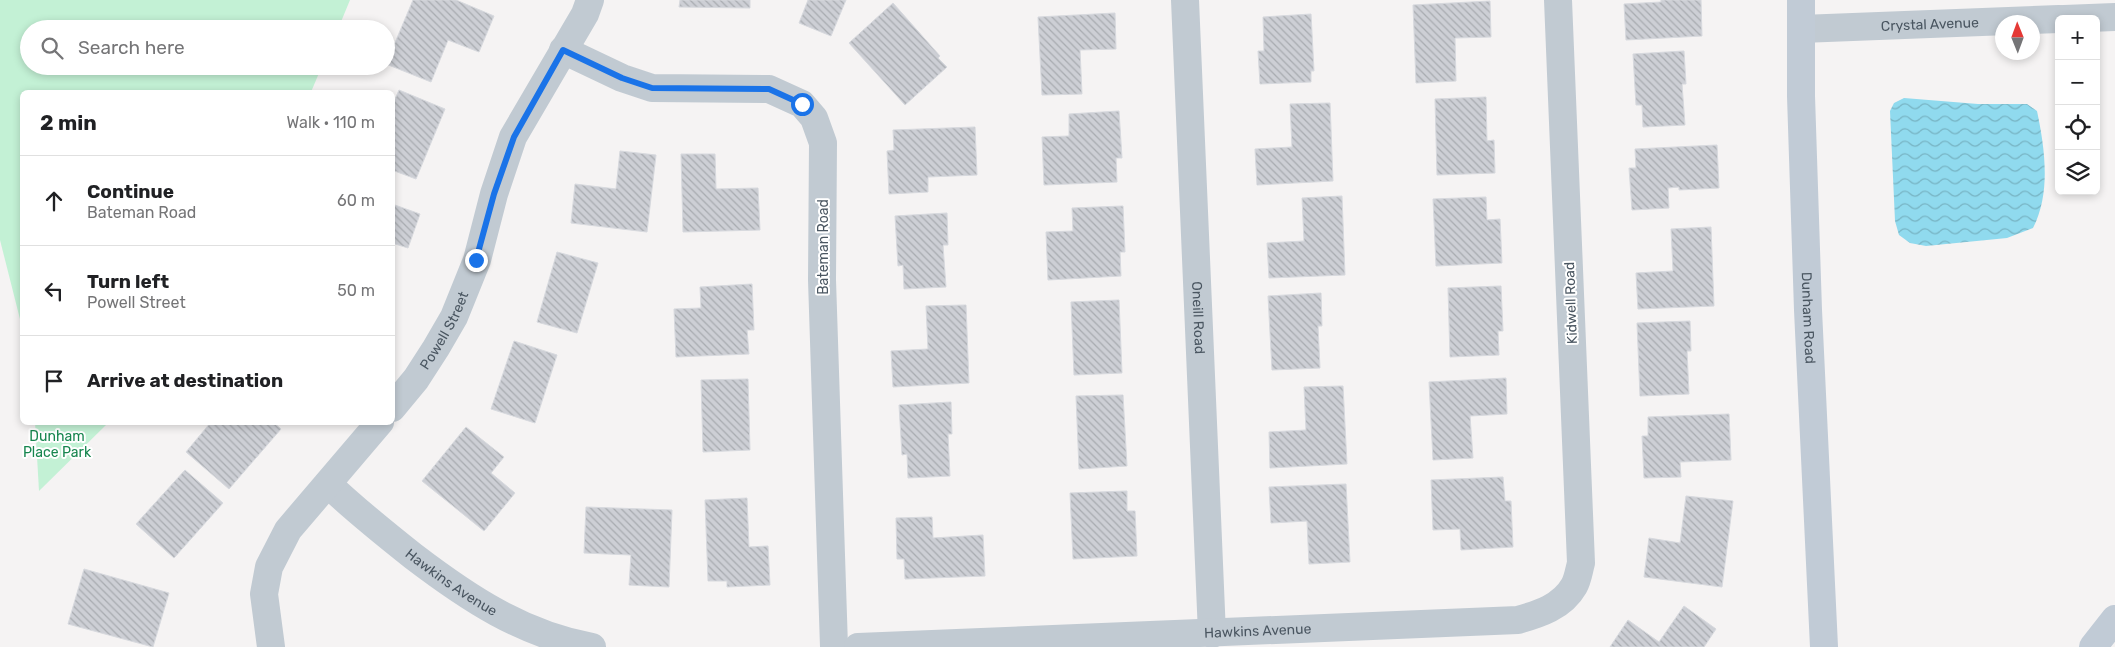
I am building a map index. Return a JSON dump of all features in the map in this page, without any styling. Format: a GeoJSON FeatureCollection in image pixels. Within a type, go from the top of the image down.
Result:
{"type":"FeatureCollection","features":[{"type":"Feature","properties":{"kind":"street","name":"Powell Street"},"geometry":{"type":"LineString","coordinates":[[395,404],[416,379],[454,317],[476,260],[494,194],[514,137],[584,14],[590,0]]}},
{"type":"Feature","properties":{"kind":"street","name":"Oneill Road"},"geometry":{"type":"LineString","coordinates":[[1185,0],[1212,634]]}},
{"type":"Feature","properties":{"kind":"street","name":"Kidwell Road"},"geometry":{"type":"LineString","coordinates":[[1558,0],[1581,563],[1574,585],[1562,601]]}},
{"type":"Feature","properties":{"kind":"street","name":"Dunham Road"},"geometry":{"type":"LineString","coordinates":[[1801,0],[1801,96],[1808,310],[1825,643]]}},
{"type":"Feature","properties":{"kind":"street"},"geometry":{"type":"LineString","coordinates":[[2100,18],[2115,17]]}},
{"type":"Feature","properties":{"kind":"street","name":"Crystal Avenue"},"geometry":{"type":"LineString","coordinates":[[1801,29],[2055,19]]}},
{"type":"Feature","properties":{"kind":"street","name":"Bateman Road"},"geometry":{"type":"LineString","coordinates":[[563,50],[622,78],[652,88],[769,89],[802,104],[814,118],[823,143],[822,280],[834,647]]}},
{"type":"Feature","properties":{"kind":"street"},"geometry":{"type":"LineString","coordinates":[[271,647],[264,594],[269,567],[288,530],[377,425]]}},
{"type":"Feature","properties":{"kind":"street","name":"Hawkins Avenue"},"geometry":{"type":"LineString","coordinates":[[328,484],[358,512],[456,589],[491,611],[530,629],[575,644],[592,647]]}},
{"type":"Feature","properties":{"kind":"street","name":"Hawkins Avenue"},"geometry":{"type":"LineString","coordinates":[[858,647],[1518,620],[1543,612],[1562,601]]}},
{"type":"Feature","properties":{"kind":"street"},"geometry":{"type":"LineString","coordinates":[[2093,647],[2115,619]]}},
{"type":"Feature","properties":{"kind":"green space"},"geometry":{"type":"Polygon","coordinates":[[[0,0],[350,0],[342,20],[20,20],[20,75],[318,75],[312,90],[20,90],[20,319],[0,240],[0,0]]]}},
{"type":"Feature","properties":{"kind":"green space","name":"Dunham Place Park"},"geometry":{"type":"Polygon","coordinates":[[[35,425],[106,425],[39,491],[35,425]]]}},
{"type":"Feature","properties":{"kind":"water"},"geometry":{"type":"Polygon","coordinates":[[[1904,98],[1978,104],[2027,104],[2037,111],[2045,171],[2042,200],[2033,228],[2007,238],[1926,246],[1910,243],[1899,235],[1895,221],[1890,111],[1894,103],[1904,98]]]}},
{"type":"Feature","properties":{"kind":"building"},"geometry":{"type":"Polygon","coordinates":[[[413,0],[456,0],[494,16],[479,52],[448,40],[431,82],[395,68],[395,43],[413,0]]]}},
{"type":"Feature","properties":{"kind":"building"},"geometry":{"type":"Polygon","coordinates":[[[680,0],[750,0],[750,8],[679,7],[680,0]]]}},
{"type":"Feature","properties":{"kind":"building"},"geometry":{"type":"Polygon","coordinates":[[[808,0],[846,0],[831,36],[799,23],[808,0]]]}},
{"type":"Feature","properties":{"kind":"building"},"geometry":{"type":"Polygon","coordinates":[[[1661,0],[1701,0],[1702,36],[1626,40],[1624,4],[1661,2],[1661,0]]]}},
{"type":"Feature","properties":{"kind":"building"},"geometry":{"type":"Polygon","coordinates":[[[1490,1],[1491,37],[1455,38],[1456,81],[1416,83],[1413,5],[1490,1]]]}},
{"type":"Feature","properties":{"kind":"building"},"geometry":{"type":"Polygon","coordinates":[[[893,3],[940,56],[938,58],[947,67],[905,105],[849,43],[893,3]]]}},
{"type":"Feature","properties":{"kind":"building"},"geometry":{"type":"Polygon","coordinates":[[[1115,13],[1116,49],[1080,50],[1082,94],[1042,95],[1038,17],[1115,13]]]}},
{"type":"Feature","properties":{"kind":"building"},"geometry":{"type":"Polygon","coordinates":[[[1311,14],[1314,71],[1311,71],[1311,82],[1260,84],[1258,51],[1264,51],[1263,17],[1311,14]]]}},
{"type":"Feature","properties":{"kind":"building"},"geometry":{"type":"Polygon","coordinates":[[[1684,51],[1686,84],[1682,84],[1685,125],[1643,127],[1642,105],[1636,105],[1633,54],[1684,51]]]}},
{"type":"Feature","properties":{"kind":"building"},"geometry":{"type":"Polygon","coordinates":[[[399,90],[445,109],[416,179],[395,171],[395,99],[399,90]]]}},
{"type":"Feature","properties":{"kind":"building"},"geometry":{"type":"Polygon","coordinates":[[[1486,97],[1487,141],[1494,140],[1495,173],[1437,175],[1435,99],[1486,97]]]}},
{"type":"Feature","properties":{"kind":"building"},"geometry":{"type":"Polygon","coordinates":[[[1330,103],[1333,181],[1257,185],[1255,149],[1292,147],[1290,104],[1330,103]]]}},
{"type":"Feature","properties":{"kind":"building"},"geometry":{"type":"Polygon","coordinates":[[[1119,111],[1122,158],[1116,158],[1117,182],[1044,185],[1042,137],[1069,136],[1069,114],[1119,111]]]}},
{"type":"Feature","properties":{"kind":"building"},"geometry":{"type":"Polygon","coordinates":[[[975,127],[977,175],[928,177],[928,192],[889,194],[887,151],[894,150],[893,130],[975,127]]]}},
{"type":"Feature","properties":{"kind":"building"},"geometry":{"type":"Polygon","coordinates":[[[1717,145],[1719,188],[1679,190],[1679,187],[1668,188],[1669,208],[1632,210],[1629,168],[1636,168],[1635,149],[1717,145]]]}},
{"type":"Feature","properties":{"kind":"building"},"geometry":{"type":"Polygon","coordinates":[[[620,151],[656,155],[647,232],[571,223],[575,184],[616,189],[620,151]]]}},
{"type":"Feature","properties":{"kind":"building"},"geometry":{"type":"Polygon","coordinates":[[[681,154],[715,154],[716,189],[758,188],[760,230],[683,232],[681,154]]]}},
{"type":"Feature","properties":{"kind":"building"},"geometry":{"type":"Polygon","coordinates":[[[1342,196],[1345,275],[1269,278],[1267,243],[1304,241],[1302,198],[1342,196]]]}},
{"type":"Feature","properties":{"kind":"building"},"geometry":{"type":"Polygon","coordinates":[[[1486,197],[1487,220],[1500,219],[1502,263],[1436,266],[1433,199],[1486,197]]]}},
{"type":"Feature","properties":{"kind":"building"},"geometry":{"type":"Polygon","coordinates":[[[395,205],[420,214],[408,248],[395,244],[395,205]]]}},
{"type":"Feature","properties":{"kind":"building"},"geometry":{"type":"Polygon","coordinates":[[[1123,206],[1125,252],[1120,252],[1121,276],[1048,280],[1046,232],[1073,231],[1072,208],[1123,206]]]}},
{"type":"Feature","properties":{"kind":"building"},"geometry":{"type":"Polygon","coordinates":[[[947,213],[948,245],[943,245],[946,287],[904,289],[903,265],[898,266],[895,216],[947,213]]]}},
{"type":"Feature","properties":{"kind":"building"},"geometry":{"type":"Polygon","coordinates":[[[1711,227],[1714,306],[1638,309],[1636,273],[1673,271],[1671,229],[1711,227]]]}},
{"type":"Feature","properties":{"kind":"building"},"geometry":{"type":"Polygon","coordinates":[[[557,252],[598,263],[577,333],[537,322],[557,252]]]}},
{"type":"Feature","properties":{"kind":"building"},"geometry":{"type":"Polygon","coordinates":[[[752,284],[754,330],[747,330],[749,354],[676,357],[674,309],[701,308],[700,287],[752,284]]]}},
{"type":"Feature","properties":{"kind":"building"},"geometry":{"type":"Polygon","coordinates":[[[1501,286],[1503,331],[1498,331],[1499,355],[1450,357],[1448,288],[1501,286]]]}},
{"type":"Feature","properties":{"kind":"building"},"geometry":{"type":"Polygon","coordinates":[[[1321,293],[1322,326],[1318,326],[1320,368],[1272,370],[1268,296],[1321,293]]]}},
{"type":"Feature","properties":{"kind":"building"},"geometry":{"type":"Polygon","coordinates":[[[1119,300],[1122,373],[1074,375],[1071,302],[1119,300]]]}},
{"type":"Feature","properties":{"kind":"building"},"geometry":{"type":"Polygon","coordinates":[[[966,305],[969,383],[893,387],[891,351],[928,349],[926,306],[966,305]]]}},
{"type":"Feature","properties":{"kind":"building"},"geometry":{"type":"Polygon","coordinates":[[[1690,321],[1691,351],[1687,351],[1689,394],[1640,396],[1637,323],[1690,321]]]}},
{"type":"Feature","properties":{"kind":"building"},"geometry":{"type":"Polygon","coordinates":[[[514,341],[557,355],[535,423],[491,409],[514,341]]]}},
{"type":"Feature","properties":{"kind":"building"},"geometry":{"type":"Polygon","coordinates":[[[1506,378],[1507,414],[1470,416],[1473,458],[1433,460],[1429,382],[1506,378]]]}},
{"type":"Feature","properties":{"kind":"building"},"geometry":{"type":"Polygon","coordinates":[[[748,379],[750,450],[703,452],[701,380],[748,379]]]}},
{"type":"Feature","properties":{"kind":"building"},"geometry":{"type":"Polygon","coordinates":[[[1343,386],[1347,464],[1270,468],[1269,432],[1306,430],[1304,387],[1343,386]]]}},
{"type":"Feature","properties":{"kind":"building"},"geometry":{"type":"Polygon","coordinates":[[[1123,395],[1127,466],[1079,469],[1076,396],[1123,395]]]}},
{"type":"Feature","properties":{"kind":"building"},"geometry":{"type":"Polygon","coordinates":[[[951,402],[952,434],[948,434],[950,476],[908,478],[907,454],[902,455],[899,405],[951,402]]]}},
{"type":"Feature","properties":{"kind":"building"},"geometry":{"type":"Polygon","coordinates":[[[1729,414],[1731,460],[1680,462],[1681,477],[1644,478],[1642,436],[1648,436],[1648,417],[1729,414]]]}},
{"type":"Feature","properties":{"kind":"building"},"geometry":{"type":"Polygon","coordinates":[[[208,425],[276,425],[281,429],[229,489],[186,452],[208,425]]]}},
{"type":"Feature","properties":{"kind":"building"},"geometry":{"type":"Polygon","coordinates":[[[466,427],[504,457],[491,473],[515,493],[484,531],[422,481],[466,427]]]}},
{"type":"Feature","properties":{"kind":"building"},"geometry":{"type":"Polygon","coordinates":[[[185,470],[223,503],[174,558],[136,524],[185,470]]]}},
{"type":"Feature","properties":{"kind":"building"},"geometry":{"type":"Polygon","coordinates":[[[1503,477],[1505,501],[1511,501],[1513,547],[1461,550],[1460,529],[1433,530],[1431,480],[1503,477]]]}},
{"type":"Feature","properties":{"kind":"building"},"geometry":{"type":"Polygon","coordinates":[[[1346,484],[1350,562],[1309,564],[1307,521],[1271,523],[1269,487],[1346,484]]]}},
{"type":"Feature","properties":{"kind":"building"},"geometry":{"type":"Polygon","coordinates":[[[1127,491],[1127,511],[1135,511],[1137,556],[1073,559],[1070,493],[1127,491]]]}},
{"type":"Feature","properties":{"kind":"building"},"geometry":{"type":"Polygon","coordinates":[[[1686,496],[1733,501],[1722,587],[1644,577],[1649,538],[1680,543],[1686,496]]]}},
{"type":"Feature","properties":{"kind":"building"},"geometry":{"type":"Polygon","coordinates":[[[747,498],[749,547],[768,546],[770,585],[727,587],[727,581],[708,581],[705,500],[747,498]]]}},
{"type":"Feature","properties":{"kind":"building"},"geometry":{"type":"Polygon","coordinates":[[[586,507],[672,510],[669,587],[629,585],[631,555],[584,553],[586,507]]]}},
{"type":"Feature","properties":{"kind":"building"},"geometry":{"type":"Polygon","coordinates":[[[932,517],[933,538],[983,535],[985,576],[905,579],[904,559],[897,559],[896,518],[932,517]]]}},
{"type":"Feature","properties":{"kind":"building"},"geometry":{"type":"Polygon","coordinates":[[[84,569],[169,593],[153,647],[68,624],[84,569]]]}},
{"type":"Feature","properties":{"kind":"building"},"geometry":{"type":"Polygon","coordinates":[[[1684,606],[1716,629],[1704,647],[1610,647],[1628,620],[1659,642],[1684,606]]]}},
{"type":"Feature","properties":{"kind":"route"},"geometry":{"type":"LineString","coordinates":[[476,260],[494,194],[514,137],[563,50],[622,78],[652,88],[769,89],[802,104]]}}]}
